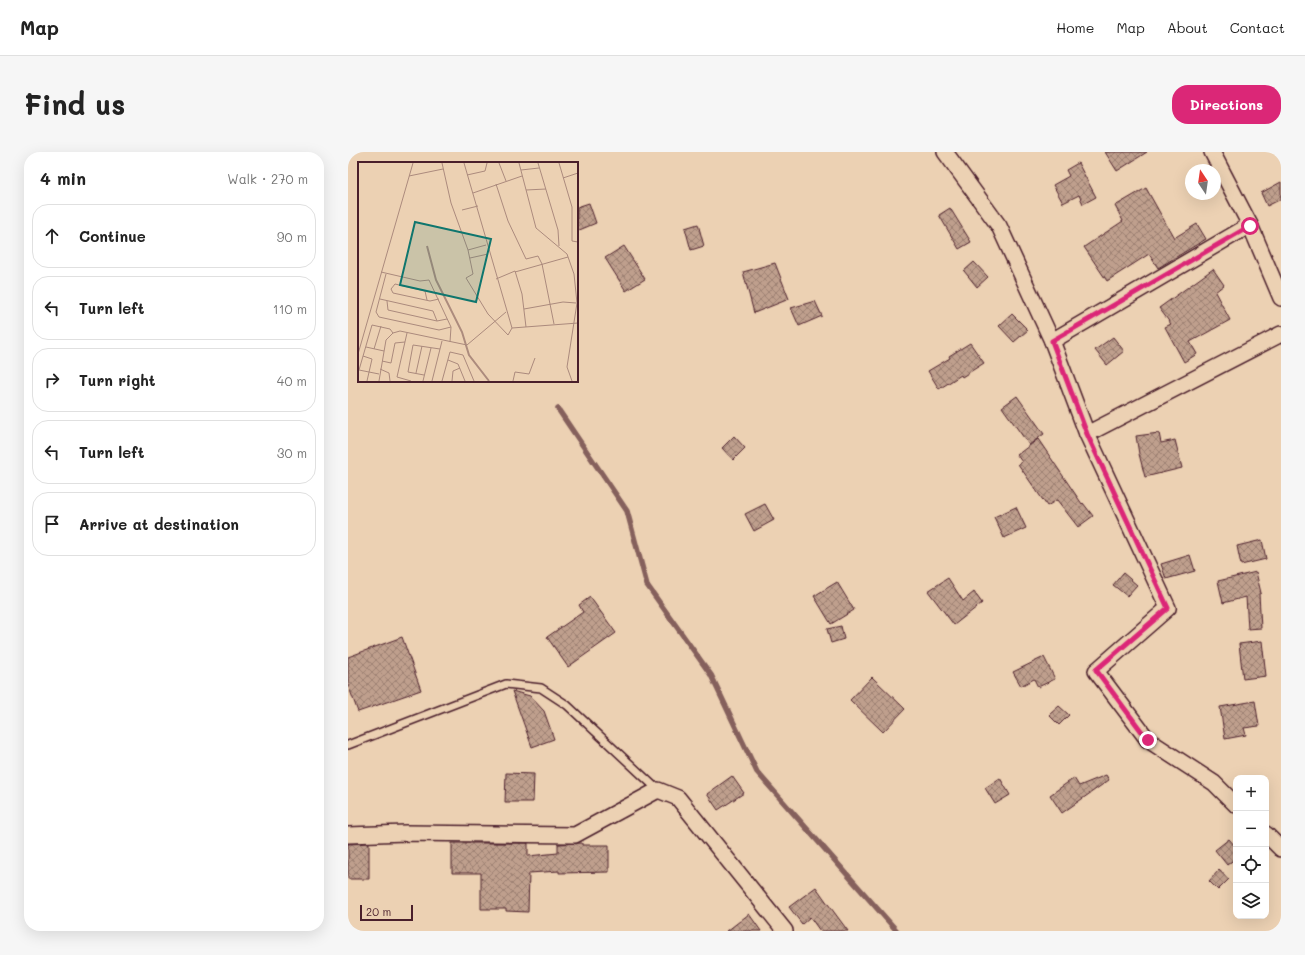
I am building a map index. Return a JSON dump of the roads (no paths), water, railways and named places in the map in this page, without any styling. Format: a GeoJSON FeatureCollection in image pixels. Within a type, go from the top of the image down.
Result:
{"type":"FeatureCollection","features":[{"type":"Feature","properties":{"kind":"street"},"geometry":{"type":"LineString","coordinates":[[945,152],[999,226],[1052,341],[1087,434],[1168,608],[1096,670],[1148,740],[1214,783],[1233,802]]}},
{"type":"Feature","properties":{"kind":"street"},"geometry":{"type":"LineString","coordinates":[[1212,152],[1250,226],[1281,298]]}},
{"type":"Feature","properties":{"kind":"street"},"geometry":{"type":"LineString","coordinates":[[1052,341],[1250,226]]}},
{"type":"Feature","properties":{"kind":"street"},"geometry":{"type":"LineString","coordinates":[[1087,434],[1281,334]]}},
{"type":"Feature","properties":{"kind":"street"},"geometry":{"type":"LineString","coordinates":[[348,835],[406,833],[575,835],[658,790],[678,798],[785,931]]}},
{"type":"Feature","properties":{"kind":"street"},"geometry":{"type":"LineString","coordinates":[[1269,837],[1281,849]]}},
{"type":"Feature","properties":{"kind":"lane"},"geometry":{"type":"LineString","coordinates":[[348,745],[506,684],[541,688],[567,705],[658,790]]}},
{"type":"Feature","properties":{"kind":"waterway"},"geometry":{"type":"LineString","coordinates":[[558,409],[627,511],[647,585],[711,675],[757,772],[897,931]]}}]}
